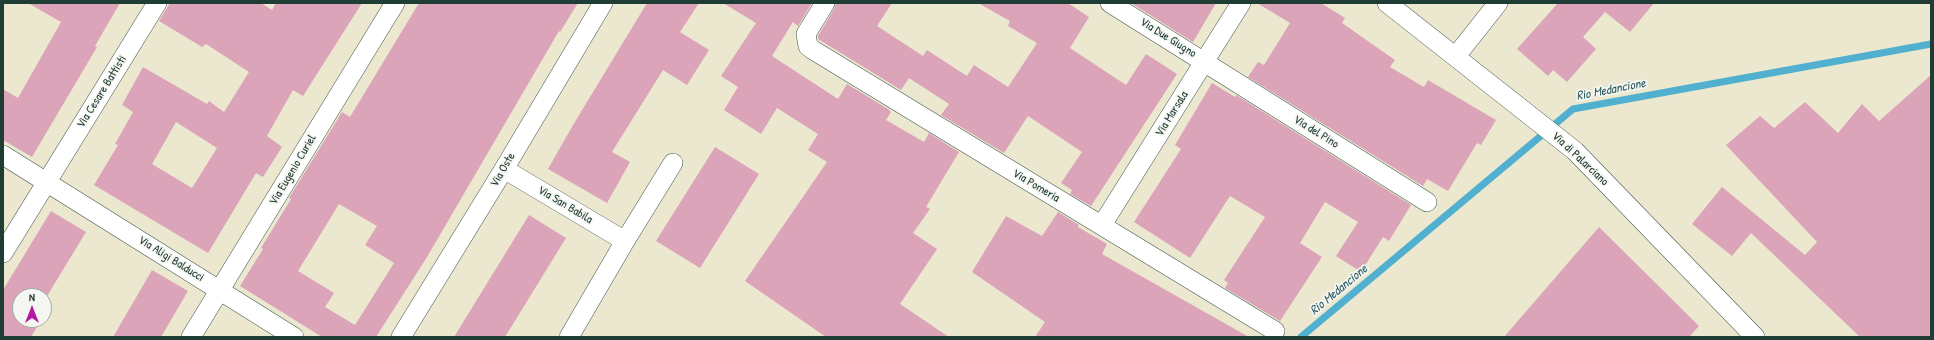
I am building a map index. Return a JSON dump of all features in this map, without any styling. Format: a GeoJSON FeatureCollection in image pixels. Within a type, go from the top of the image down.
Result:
{"type":"FeatureCollection","features":[{"type":"Feature","properties":{"kind":"street","name":"Via Cesare Battisti"},"geometry":{"type":"LineString","coordinates":[[3,253],[156,3]]}},
{"type":"Feature","properties":{"kind":"street","name":"Via Eugenio Curiel"},"geometry":{"type":"LineString","coordinates":[[190,337],[396,3]]}},
{"type":"Feature","properties":{"kind":"street","name":"Via Oste"},"geometry":{"type":"LineString","coordinates":[[401,337],[603,3]]}},
{"type":"Feature","properties":{"kind":"street","name":"Via Pomeria"},"geometry":{"type":"LineString","coordinates":[[825,3],[806,34],[808,46],[813,50],[1275,331]]}},
{"type":"Feature","properties":{"kind":"street","name":"Via Due Giugno"},"geometry":{"type":"LineString","coordinates":[[1110,3],[1205,61]]}},
{"type":"Feature","properties":{"kind":"street","name":"Via Marsala"},"geometry":{"type":"LineString","coordinates":[[1102,225],[1241,3]]}},
{"type":"Feature","properties":{"kind":"street","name":"Via di Palarciano"},"geometry":{"type":"LineString","coordinates":[[1387,3],[1575,151],[1755,337]]}},
{"type":"Feature","properties":{"kind":"street"},"geometry":{"type":"LineString","coordinates":[[1456,56],[1498,3]]}},
{"type":"Feature","properties":{"kind":"street","name":"Via del Pino"},"geometry":{"type":"LineString","coordinates":[[1205,61],[1427,202]]}},
{"type":"Feature","properties":{"kind":"street","name":"Via Aligi Balducci"},"geometry":{"type":"LineString","coordinates":[[3,155],[220,289],[294,337]]}},
{"type":"Feature","properties":{"kind":"street"},"geometry":{"type":"LineString","coordinates":[[568,337],[673,163]]}},
{"type":"Feature","properties":{"kind":"street","name":"Via San Babila"},"geometry":{"type":"LineString","coordinates":[[504,169],[625,241]]}},
{"type":"Feature","properties":{"kind":"building"},"geometry":{"type":"Polygon","coordinates":[[[28,3],[120,3],[95,46],[97,47],[32,157],[3,140],[3,89],[18,98],[61,22],[28,3]]]}},
{"type":"Feature","properties":{"kind":"building"},"geometry":{"type":"Polygon","coordinates":[[[170,3],[261,3],[272,10],[276,3],[362,3],[303,96],[293,90],[267,136],[282,147],[263,177],[256,173],[208,253],[94,185],[118,145],[115,144],[133,112],[122,105],[143,67],[207,104],[209,101],[224,112],[249,72],[206,44],[202,47],[159,21],[170,3]],[[176,122],[152,164],[192,188],[217,148],[176,122]]]}},
{"type":"Feature","properties":{"kind":"building"},"geometry":{"type":"Polygon","coordinates":[[[419,3],[578,3],[560,32],[559,31],[427,257],[376,337],[322,337],[240,286],[291,199],[289,198],[342,112],[350,117],[419,3]],[[339,204],[298,271],[334,293],[325,307],[355,325],[394,263],[365,245],[377,226],[339,204]]]}},
{"type":"Feature","properties":{"kind":"building"},"geometry":{"type":"Polygon","coordinates":[[[647,3],[699,3],[680,32],[709,50],[687,85],[663,70],[612,152],[630,162],[607,203],[548,169],[647,3]]]}},
{"type":"Feature","properties":{"kind":"building"},"geometry":{"type":"Polygon","coordinates":[[[723,3],[812,3],[798,26],[793,22],[772,56],[838,99],[847,84],[888,109],[891,112],[886,120],[924,142],[929,133],[959,152],[926,207],[930,209],[913,233],[937,249],[900,304],[949,337],[826,337],[745,281],[827,162],[808,150],[818,134],[777,108],[761,134],[724,110],[738,87],[721,76],[756,23],[723,3]]]}},
{"type":"Feature","properties":{"kind":"building"},"geometry":{"type":"Polygon","coordinates":[[[836,3],[892,3],[877,26],[923,56],[927,50],[967,76],[974,65],[1008,87],[1037,43],[1008,26],[1010,21],[978,3],[1068,3],[1089,17],[1070,48],[1126,85],[1146,54],[1177,74],[1091,206],[1070,194],[1072,190],[1061,183],[1082,152],[1028,116],[1004,153],[941,115],[949,104],[909,78],[901,90],[818,39],[818,36],[836,3]]]}},
{"type":"Feature","properties":{"kind":"building"},"geometry":{"type":"Polygon","coordinates":[[[1131,3],[1216,3],[1193,42],[1131,3]]]}},
{"type":"Feature","properties":{"kind":"building"},"geometry":{"type":"Polygon","coordinates":[[[1257,3],[1321,3],[1345,18],[1342,23],[1395,60],[1390,67],[1424,87],[1428,80],[1496,120],[1481,145],[1477,143],[1448,191],[1427,179],[1423,186],[1248,77],[1258,62],[1264,65],[1290,23],[1257,3]]]}},
{"type":"Feature","properties":{"kind":"building"},"geometry":{"type":"Polygon","coordinates":[[[1558,3],[1654,3],[1630,32],[1605,12],[1583,37],[1596,49],[1567,82],[1553,70],[1548,76],[1517,49],[1558,3]]]}},
{"type":"Feature","properties":{"kind":"building"},"geometry":{"type":"Polygon","coordinates":[[[1931,75],[1931,337],[1860,337],[1751,233],[1732,256],[1692,224],[1722,187],[1805,255],[1817,242],[1726,145],[1760,116],[1774,128],[1805,102],[1838,133],[1862,104],[1879,121],[1931,75]]]}},
{"type":"Feature","properties":{"kind":"building"},"geometry":{"type":"Polygon","coordinates":[[[1212,83],[1235,97],[1236,95],[1411,205],[1389,241],[1383,237],[1361,272],[1336,256],[1358,222],[1325,202],[1300,243],[1322,257],[1280,321],[1225,288],[1228,283],[1224,280],[1265,217],[1230,196],[1190,258],[1134,222],[1181,149],[1175,145],[1212,83]]]}},
{"type":"Feature","properties":{"kind":"building"},"geometry":{"type":"Polygon","coordinates":[[[715,147],[759,174],[700,268],[656,241],[715,147]]]}},
{"type":"Feature","properties":{"kind":"building"},"geometry":{"type":"Polygon","coordinates":[[[51,211],[86,232],[52,288],[12,288],[12,328],[36,328],[31,337],[3,337],[3,290],[51,211]]]}},
{"type":"Feature","properties":{"kind":"building"},"geometry":{"type":"Polygon","coordinates":[[[1058,212],[1079,225],[1078,227],[1107,244],[1102,254],[1249,337],[1035,337],[1045,322],[972,272],[1006,216],[1042,236],[1058,212]]]}},
{"type":"Feature","properties":{"kind":"building"},"geometry":{"type":"Polygon","coordinates":[[[529,215],[566,238],[505,337],[454,337],[529,215]]]}},
{"type":"Feature","properties":{"kind":"building"},"geometry":{"type":"Polygon","coordinates":[[[1599,227],[1699,326],[1689,337],[1504,337],[1599,227]]]}},
{"type":"Feature","properties":{"kind":"building"},"geometry":{"type":"Polygon","coordinates":[[[152,270],[188,291],[161,337],[113,337],[152,270]]]}},
{"type":"Feature","properties":{"kind":"waterway","name":"Rio Medancione"},"geometry":{"type":"LineString","coordinates":[[1301,337],[1573,109],[1931,44]]}}]}
